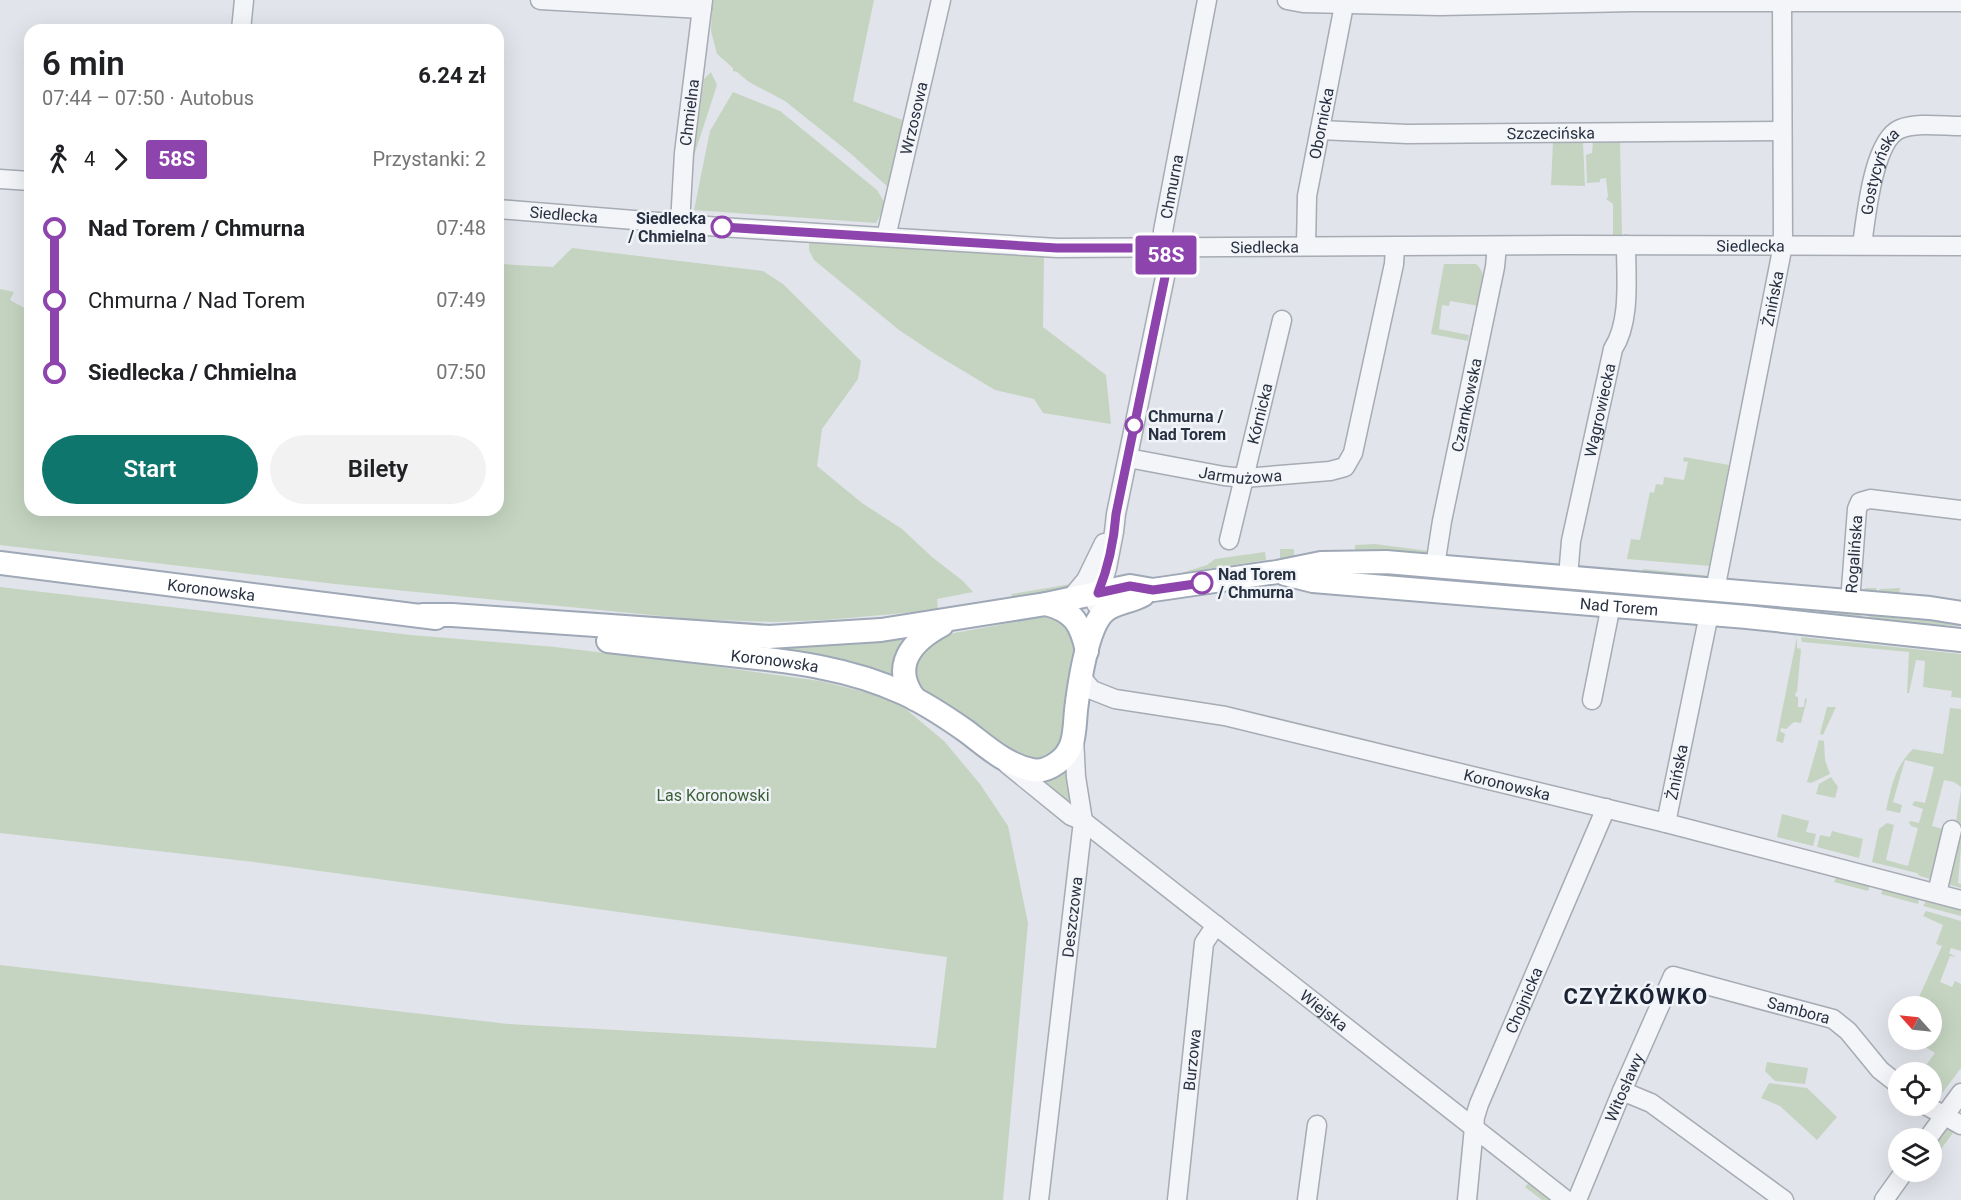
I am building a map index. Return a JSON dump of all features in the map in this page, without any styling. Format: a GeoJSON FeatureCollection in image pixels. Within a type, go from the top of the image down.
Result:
{"type":"FeatureCollection","features":[{"type":"Feature","properties":{"kind":"main road","name":"Nad Torem"},"geometry":{"type":"LineString","coordinates":[[1098,593],[1130,586],[1153,590],[1278,572],[1321,563],[1386,562],[1930,608],[1961,613]]}},
{"type":"Feature","properties":{"kind":"main road","name":"Koronowska"},"geometry":{"type":"LineString","coordinates":[[0,563],[423,615],[525,631],[813,665],[876,682],[915,699],[951,721],[1001,758]]}},
{"type":"Feature","properties":{"kind":"main road","name":"Nad Torem"},"geometry":{"type":"LineString","coordinates":[[1278,572],[1312,581],[1847,626],[1961,639]]}},
{"type":"Feature","properties":{"kind":"main road","name":"Nad Torem"},"geometry":{"type":"LineString","coordinates":[[1089,643],[1096,622],[1107,610],[1153,590]]}},
{"type":"Feature","properties":{"kind":"main road","name":"Koronowska"},"geometry":{"type":"LineString","coordinates":[[423,615],[452,615],[769,637],[881,630],[1047,604],[1098,593]]}},
{"type":"Feature","properties":{"kind":"main road"},"geometry":{"type":"LineString","coordinates":[[1047,604],[1058,607],[1073,617],[1089,643]]}},
{"type":"Feature","properties":{"kind":"main road"},"geometry":{"type":"LineString","coordinates":[[915,699],[909,691],[904,675],[909,652],[922,637],[951,620]]}},
{"type":"Feature","properties":{"kind":"main road","name":"Deszczowa"},"geometry":{"type":"LineString","coordinates":[[1074,737],[1076,711],[1089,643]]}},
{"type":"Feature","properties":{"kind":"main road"},"geometry":{"type":"LineString","coordinates":[[1001,758],[1030,770],[1043,770],[1066,756],[1074,737]]}},
{"type":"Feature","properties":{"kind":"street"},"geometry":{"type":"LineString","coordinates":[[242,24],[244,0]]}},
{"type":"Feature","properties":{"kind":"street"},"geometry":{"type":"LineString","coordinates":[[540,0],[703,5]]}},
{"type":"Feature","properties":{"kind":"street","name":"Wrzosowa"},"geometry":{"type":"LineString","coordinates":[[886,237],[941,0]]}},
{"type":"Feature","properties":{"kind":"street","name":"Chmurna"},"geometry":{"type":"LineString","coordinates":[[1089,643],[1098,593],[1107,568],[1166,272],[1163,231],[1207,0]]}},
{"type":"Feature","properties":{"kind":"street"},"geometry":{"type":"LineString","coordinates":[[1287,0],[1303,3],[1345,2],[1440,6],[1557,2],[1961,2]]}},
{"type":"Feature","properties":{"kind":"street","name":"Żnińska"},"geometry":{"type":"LineString","coordinates":[[1715,591],[1783,245],[1782,1]]}},
{"type":"Feature","properties":{"kind":"street","name":"Obornicka"},"geometry":{"type":"LineString","coordinates":[[1306,246],[1307,196],[1345,2]]}},
{"type":"Feature","properties":{"kind":"street","name":"Chmielna"},"geometry":{"type":"LineString","coordinates":[[680,224],[684,153],[703,5]]}},
{"type":"Feature","properties":{"kind":"street","name":"Gostycyńska"},"geometry":{"type":"LineString","coordinates":[[1862,245],[1872,182],[1882,147],[1890,135],[1902,128],[1961,126]]}},
{"type":"Feature","properties":{"kind":"street","name":"Szczecińska"},"geometry":{"type":"LineString","coordinates":[[1320,130],[1407,134],[1782,131]]}},
{"type":"Feature","properties":{"kind":"street"},"geometry":{"type":"LineString","coordinates":[[0,179],[24,181]]}},
{"type":"Feature","properties":{"kind":"street","name":"Siedlecka"},"geometry":{"type":"LineString","coordinates":[[504,209],[680,224],[1057,248],[1961,246]]}},
{"type":"Feature","properties":{"kind":"street","name":"Wągrowiecka"},"geometry":{"type":"LineString","coordinates":[[1568,577],[1574,530],[1613,349],[1620,338],[1626,300],[1626,245]]}},
{"type":"Feature","properties":{"kind":"street","name":"Czarnkowska"},"geometry":{"type":"LineString","coordinates":[[1435,566],[1442,521],[1495,267],[1497,246]]}},
{"type":"Feature","properties":{"kind":"street","name":"Jarmużowa"},"geometry":{"type":"LineString","coordinates":[[1128,458],[1244,478],[1337,470],[1345,467],[1351,470],[1394,264],[1395,247]]}},
{"type":"Feature","properties":{"kind":"street","name":"Kórnicka"},"geometry":{"type":"LineString","coordinates":[[1229,540],[1282,320]]}},
{"type":"Feature","properties":{"kind":"street","name":"Rogalińska"},"geometry":{"type":"LineString","coordinates":[[1850,602],[1857,509],[1860,502],[1869,499],[1961,510]]}},
{"type":"Feature","properties":{"kind":"street","name":"Chmurna"},"geometry":{"type":"LineString","coordinates":[[1070,599],[1086,580],[1095,564],[1116,514]]}},
{"type":"Feature","properties":{"kind":"street"},"geometry":{"type":"LineString","coordinates":[[1592,700],[1611,605]]}},
{"type":"Feature","properties":{"kind":"street","name":"Żnińska"},"geometry":{"type":"LineString","coordinates":[[1666,823],[1709,614]]}},
{"type":"Feature","properties":{"kind":"street","name":"Koronowska"},"geometry":{"type":"LineString","coordinates":[[1082,678],[1092,690],[1122,701],[1225,716],[1606,808],[1961,900]]}},
{"type":"Feature","properties":{"kind":"street","name":"Deszczowa"},"geometry":{"type":"LineString","coordinates":[[1039,1200],[1083,821],[1076,777],[1074,737]]}},
{"type":"Feature","properties":{"kind":"street","name":"Koronowska"},"geometry":{"type":"LineString","coordinates":[[1001,758],[1071,816],[1083,821]]}},
{"type":"Feature","properties":{"kind":"street","name":"Chojnicka"},"geometry":{"type":"LineString","coordinates":[[1467,1200],[1474,1128],[1479,1104],[1606,808]]}},
{"type":"Feature","properties":{"kind":"street","name":"Wiejska"},"geometry":{"type":"LineString","coordinates":[[1083,821],[1566,1200]]}},
{"type":"Feature","properties":{"kind":"street"},"geometry":{"type":"LineString","coordinates":[[1937,893],[1952,830]]}},
{"type":"Feature","properties":{"kind":"street","name":"Burzowa"},"geometry":{"type":"LineString","coordinates":[[1177,1200],[1204,943],[1216,925]]}},
{"type":"Feature","properties":{"kind":"street","name":"Sambora"},"geometry":{"type":"LineString","coordinates":[[1673,976],[1833,1019],[1848,1031],[1880,1070],[1888,1076]]}},
{"type":"Feature","properties":{"kind":"street","name":"Witosławy"},"geometry":{"type":"LineString","coordinates":[[1577,1200],[1673,976]]}},
{"type":"Feature","properties":{"kind":"street"},"geometry":{"type":"LineString","coordinates":[[1622,1091],[1651,1103],[1784,1200]]}},
{"type":"Feature","properties":{"kind":"street"},"geometry":{"type":"LineString","coordinates":[[1953,1120],[1961,1093]]}},
{"type":"Feature","properties":{"kind":"street"},"geometry":{"type":"LineString","coordinates":[[1306,1200],[1317,1125]]}},
{"type":"Feature","properties":{"kind":"street"},"geometry":{"type":"LineString","coordinates":[[1884,1200],[1897,1182]]}},
{"type":"Feature","properties":{"kind":"green space"},"geometry":{"type":"Polygon","coordinates":[[[712,0],[874,0],[853,101],[905,121],[888,187],[785,101],[733,71],[733,68],[717,54],[711,31],[712,0]]]}},
{"type":"Feature","properties":{"kind":"green space"},"geometry":{"type":"Polygon","coordinates":[[[711,72],[717,85],[693,159],[704,79],[711,72]]]}},
{"type":"Feature","properties":{"kind":"green space"},"geometry":{"type":"Polygon","coordinates":[[[733,92],[780,111],[877,190],[886,205],[876,223],[694,210],[710,131],[733,92]]]}},
{"type":"Feature","properties":{"kind":"green space"},"geometry":{"type":"Polygon","coordinates":[[[1553,142],[1583,143],[1585,186],[1551,185],[1553,142]]]}},
{"type":"Feature","properties":{"kind":"green space"},"geometry":{"type":"Polygon","coordinates":[[[1593,142],[1620,142],[1622,235],[1613,235],[1613,204],[1606,199],[1608,197],[1606,178],[1600,179],[1600,182],[1587,183],[1586,155],[1592,153],[1593,142]]]}},
{"type":"Feature","properties":{"kind":"green space"},"geometry":{"type":"Polygon","coordinates":[[[809,242],[1044,256],[1043,327],[1106,375],[1111,424],[1043,413],[1034,399],[995,390],[935,354],[899,330],[814,260],[809,250],[809,242]]]}},
{"type":"Feature","properties":{"kind":"green space"},"geometry":{"type":"Polygon","coordinates":[[[572,248],[763,271],[783,284],[861,361],[858,379],[822,429],[817,466],[862,503],[902,529],[973,592],[937,599],[938,610],[826,620],[774,622],[692,619],[335,584],[0,545],[0,289],[14,292],[10,300],[24,308],[24,516],[504,516],[504,264],[553,267],[572,248]]]}},
{"type":"Feature","properties":{"kind":"green space"},"geometry":{"type":"Polygon","coordinates":[[[1444,264],[1476,264],[1482,273],[1483,284],[1479,306],[1450,301],[1449,306],[1442,305],[1439,329],[1469,335],[1468,341],[1431,334],[1444,264]]]}},
{"type":"Feature","properties":{"kind":"green space"},"geometry":{"type":"Polygon","coordinates":[[[1684,457],[1729,465],[1710,566],[1627,559],[1631,539],[1640,540],[1650,492],[1654,493],[1656,484],[1663,485],[1664,477],[1684,480],[1688,462],[1683,461],[1684,457]]]}},
{"type":"Feature","properties":{"kind":"green space"},"geometry":{"type":"Polygon","coordinates":[[[1375,544],[1429,551],[1431,555],[1355,555],[1355,545],[1375,544]]]}},
{"type":"Feature","properties":{"kind":"green space"},"geometry":{"type":"Polygon","coordinates":[[[1280,549],[1294,549],[1294,556],[1280,559],[1280,549]]]}},
{"type":"Feature","properties":{"kind":"green space"},"geometry":{"type":"Polygon","coordinates":[[[1265,552],[1266,560],[1181,573],[1207,565],[1215,559],[1265,552]]]}},
{"type":"Feature","properties":{"kind":"green space"},"geometry":{"type":"Polygon","coordinates":[[[1358,569],[1718,597],[1717,602],[1696,600],[1695,606],[1304,571],[1358,569]]]}},
{"type":"Feature","properties":{"kind":"green space"},"geometry":{"type":"Polygon","coordinates":[[[1643,569],[1710,576],[1704,581],[1642,575],[1643,569]]]}},
{"type":"Feature","properties":{"kind":"green space"},"geometry":{"type":"Polygon","coordinates":[[[1077,583],[1062,593],[1011,597],[1012,594],[1077,583]]]}},
{"type":"Feature","properties":{"kind":"green space","name":"Las Koronowski"},"geometry":{"type":"Polygon","coordinates":[[[0,587],[411,635],[555,647],[698,664],[820,681],[877,695],[901,705],[944,741],[980,784],[1008,826],[1028,923],[1003,1200],[0,1200],[0,965],[508,1024],[936,1048],[947,957],[254,862],[0,833],[0,587]]]}},
{"type":"Feature","properties":{"kind":"green space"},"geometry":{"type":"Polygon","coordinates":[[[1865,588],[1876,588],[1878,592],[1880,589],[1900,588],[1899,595],[1864,593],[1865,588]]]}},
{"type":"Feature","properties":{"kind":"green space"},"geometry":{"type":"Polygon","coordinates":[[[1728,599],[1961,620],[1961,626],[1868,621],[1869,614],[1861,614],[1861,621],[1726,607],[1728,599]]]}},
{"type":"Feature","properties":{"kind":"green space"},"geometry":{"type":"Polygon","coordinates":[[[1051,612],[1079,635],[1067,744],[1034,766],[926,699],[910,669],[938,636],[1004,624],[1033,614],[1051,612]]]}},
{"type":"Feature","properties":{"kind":"green space"},"geometry":{"type":"Polygon","coordinates":[[[913,633],[901,684],[642,636],[913,633]]]}},
{"type":"Feature","properties":{"kind":"green space"},"geometry":{"type":"Polygon","coordinates":[[[1797,637],[1797,648],[1801,649],[1795,696],[1798,697],[1798,707],[1804,707],[1805,698],[1807,699],[1801,723],[1794,722],[1786,729],[1781,728],[1780,731],[1785,734],[1783,743],[1776,741],[1797,637]]]}},
{"type":"Feature","properties":{"kind":"green space"},"geometry":{"type":"Polygon","coordinates":[[[1801,637],[1961,654],[1961,698],[1951,697],[1952,691],[1923,687],[1925,661],[1916,660],[1909,693],[1907,693],[1909,652],[1802,642],[1801,637]]]}},
{"type":"Feature","properties":{"kind":"green space"},"geometry":{"type":"Polygon","coordinates":[[[1827,707],[1836,707],[1823,735],[1820,734],[1827,707]]]}},
{"type":"Feature","properties":{"kind":"green space"},"geometry":{"type":"Polygon","coordinates":[[[1950,708],[1961,709],[1961,787],[1954,782],[1944,780],[1932,826],[1946,830],[1949,820],[1954,833],[1961,790],[1961,848],[1958,883],[1961,884],[1961,888],[1920,876],[1917,873],[1872,862],[1879,829],[1887,823],[1894,825],[1886,860],[1908,866],[1918,828],[1911,826],[1909,822],[1919,823],[1923,809],[1912,805],[1915,801],[1925,803],[1934,767],[1905,760],[1893,802],[1902,805],[1900,813],[1886,810],[1892,785],[1902,763],[1913,749],[1943,754],[1950,708]]]}},
{"type":"Feature","properties":{"kind":"green space"},"geometry":{"type":"Polygon","coordinates":[[[1819,740],[1824,741],[1825,760],[1830,774],[1811,783],[1807,782],[1819,740]]]}},
{"type":"Feature","properties":{"kind":"green space"},"geometry":{"type":"Polygon","coordinates":[[[1066,765],[1073,809],[1035,777],[1066,765]]]}},
{"type":"Feature","properties":{"kind":"green space"},"geometry":{"type":"Polygon","coordinates":[[[1831,777],[1838,787],[1835,798],[1816,794],[1819,784],[1831,777]]]}},
{"type":"Feature","properties":{"kind":"green space"},"geometry":{"type":"Polygon","coordinates":[[[1782,814],[1809,821],[1806,832],[1816,834],[1813,846],[1777,837],[1782,814]]]}},
{"type":"Feature","properties":{"kind":"green space"},"geometry":{"type":"Polygon","coordinates":[[[1832,831],[1863,839],[1859,858],[1817,847],[1820,835],[1830,837],[1832,831]]]}},
{"type":"Feature","properties":{"kind":"green space"},"geometry":{"type":"Polygon","coordinates":[[[1836,878],[1850,878],[1870,885],[1868,891],[1834,882],[1836,878]]]}},
{"type":"Feature","properties":{"kind":"green space"},"geometry":{"type":"Polygon","coordinates":[[[1883,888],[1920,896],[1918,904],[1881,894],[1883,888]]]}},
{"type":"Feature","properties":{"kind":"green space"},"geometry":{"type":"Polygon","coordinates":[[[1928,898],[1961,907],[1961,916],[1923,906],[1928,898]]]}},
{"type":"Feature","properties":{"kind":"green space"},"geometry":{"type":"Polygon","coordinates":[[[1926,911],[1961,921],[1961,951],[1951,948],[1949,953],[1956,957],[1950,956],[1940,982],[1952,987],[1955,981],[1961,984],[1961,1068],[1942,1093],[1942,1062],[1928,1062],[1935,1053],[1930,1050],[1942,1050],[1942,996],[1920,996],[1942,946],[1936,944],[1943,925],[1923,916],[1926,911]]]}},
{"type":"Feature","properties":{"kind":"green space"},"geometry":{"type":"Polygon","coordinates":[[[1767,1062],[1808,1068],[1805,1084],[1775,1081],[1765,1071],[1767,1062]]]}},
{"type":"Feature","properties":{"kind":"green space"},"geometry":{"type":"Polygon","coordinates":[[[1769,1083],[1807,1088],[1837,1117],[1817,1140],[1780,1106],[1761,1098],[1769,1083]]]}},
{"type":"Feature","properties":{"kind":"green space"},"geometry":{"type":"Polygon","coordinates":[[[1947,1128],[1956,1129],[1942,1148],[1942,1134],[1947,1128]]]}},
{"type":"Feature","properties":{"kind":"green space"},"geometry":{"type":"Polygon","coordinates":[[[1532,1179],[1558,1200],[1542,1200],[1525,1187],[1532,1179]]]}},
{"type":"Feature","properties":{"kind":"bus line","name":"58S"},"geometry":{"type":"LineString","coordinates":[[722,227],[1057,248],[1166,248],[1166,272],[1107,568],[1098,593],[1130,586],[1153,590],[1202,583]]}},
{"type":"Feature","properties":{"kind":"place","name":"Siedlecka / Chmielna"},"geometry":{"type":"Point","coordinates":[722,227]}},
{"type":"Feature","properties":{"kind":"place","name":"Chmurna / Nad Torem"},"geometry":{"type":"Point","coordinates":[1134,425]}},
{"type":"Feature","properties":{"kind":"place","name":"Nad Torem / Chmurna"},"geometry":{"type":"Point","coordinates":[1202,583]}},
{"type":"Feature","properties":{"kind":"district","name":"CZYŻKÓWKO"},"geometry":{"type":"Point","coordinates":[1636,996]}}]}
